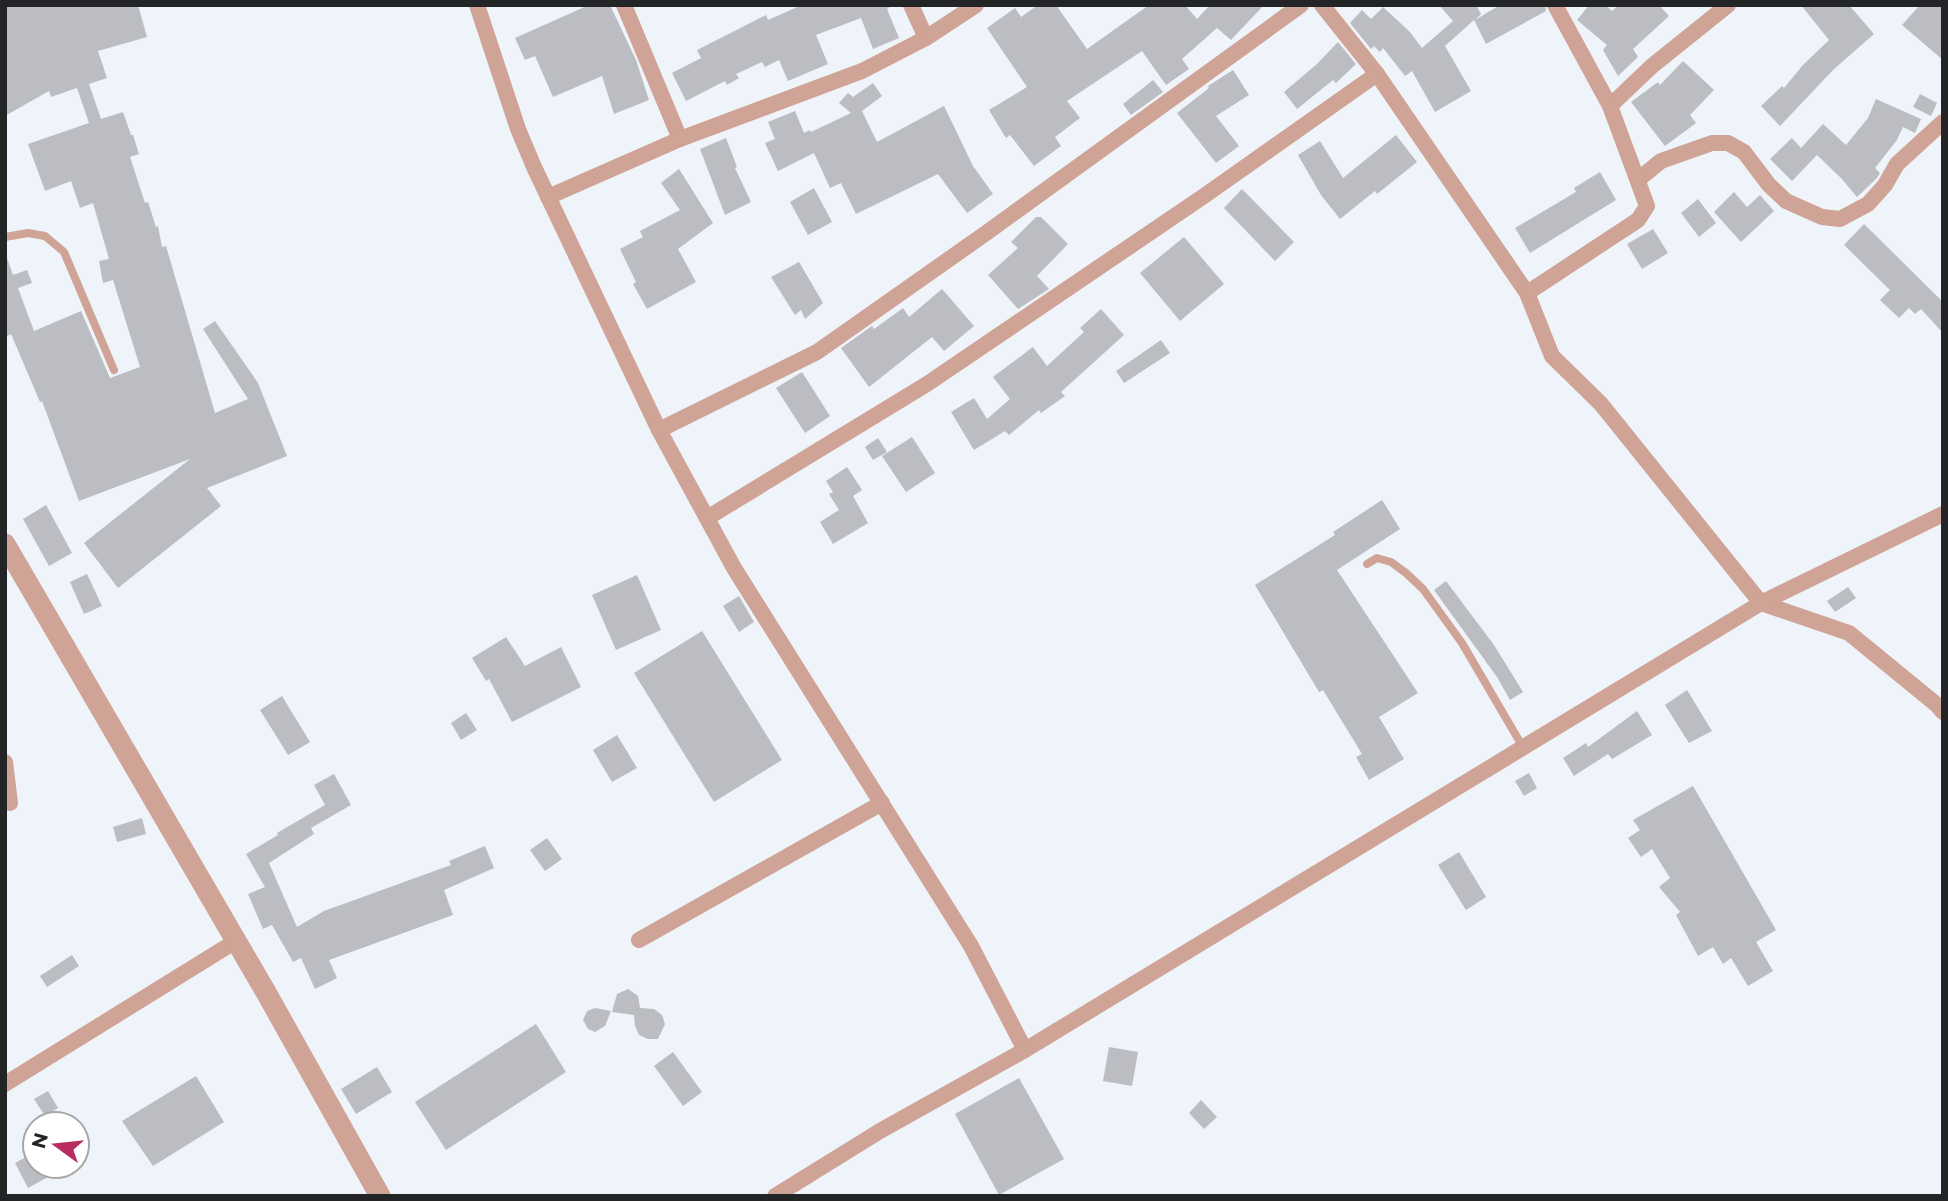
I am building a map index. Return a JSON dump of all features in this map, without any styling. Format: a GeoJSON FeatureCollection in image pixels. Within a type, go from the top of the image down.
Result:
{"type":"FeatureCollection","features":[{"type":"Feature","properties":{"kind":"street"},"geometry":{"type":"LineString","coordinates":[[477,5],[518,129],[659,430],[734,568],[971,946],[1025,1050]]}},
{"type":"Feature","properties":{"kind":"street"},"geometry":{"type":"LineString","coordinates":[[624,5],[680,139]]}},
{"type":"Feature","properties":{"kind":"street"},"geometry":{"type":"LineString","coordinates":[[911,5],[926,38]]}},
{"type":"Feature","properties":{"kind":"street"},"geometry":{"type":"LineString","coordinates":[[548,197],[680,139],[862,71],[926,38],[976,5]]}},
{"type":"Feature","properties":{"kind":"street"},"geometry":{"type":"LineString","coordinates":[[659,430],[817,352],[1301,5]]}},
{"type":"Feature","properties":{"kind":"street"},"geometry":{"type":"LineString","coordinates":[[1322,5],[1377,74],[1527,293],[1552,356],[1601,404],[1761,603],[1849,633],[1943,712]]}},
{"type":"Feature","properties":{"kind":"street"},"geometry":{"type":"LineString","coordinates":[[1527,293],[1638,220],[1647,206],[1639,179],[1609,106],[1555,5]]}},
{"type":"Feature","properties":{"kind":"street"},"geometry":{"type":"LineString","coordinates":[[1609,106],[1652,66],[1728,5]]}},
{"type":"Feature","properties":{"kind":"street"},"geometry":{"type":"LineString","coordinates":[[706,518],[927,384],[1204,196],[1377,74]]}},
{"type":"Feature","properties":{"kind":"street"},"geometry":{"type":"LineString","coordinates":[[1639,179],[1661,161],[1712,143],[1728,143],[1744,152],[1769,185],[1786,201],[1822,217],[1840,219],[1867,204],[1885,185],[1897,164],[1943,122]]}},
{"type":"Feature","properties":{"kind":"street"},"geometry":{"type":"LineString","coordinates":[[775,1196],[880,1131],[1025,1050],[1761,603],[1943,514]]}},
{"type":"Feature","properties":{"kind":"street"},"geometry":{"type":"LineString","coordinates":[[5,544],[236,941],[380,1196]]}},
{"type":"Feature","properties":{"kind":"street"},"geometry":{"type":"LineString","coordinates":[[5,762],[10,803]]}},
{"type":"Feature","properties":{"kind":"street"},"geometry":{"type":"LineString","coordinates":[[639,940],[882,803]]}},
{"type":"Feature","properties":{"kind":"street"},"geometry":{"type":"LineString","coordinates":[[5,1084],[236,941]]}},
{"type":"Feature","properties":{"kind":"lane"},"geometry":{"type":"LineString","coordinates":[[5,237],[28,233],[45,236],[64,252],[114,370]]}},
{"type":"Feature","properties":{"kind":"lane"},"geometry":{"type":"LineString","coordinates":[[1367,565],[1377,558],[1391,562],[1423,589],[1462,643],[1524,749]]}},
{"type":"Feature","properties":{"kind":"building"},"geometry":{"type":"Polygon","coordinates":[[[5,5],[138,5],[147,37],[98,51],[107,78],[89,84],[101,119],[123,112],[133,135],[139,154],[130,157],[145,203],[148,202],[156,227],[158,226],[162,247],[166,246],[215,413],[248,399],[203,329],[215,321],[258,383],[287,456],[207,488],[221,506],[118,588],[84,543],[190,459],[79,501],[42,401],[40,402],[11,334],[5,337],[7,258],[13,275],[27,270],[32,283],[18,288],[34,331],[81,311],[110,378],[140,367],[113,280],[103,283],[99,261],[109,259],[93,203],[80,208],[71,181],[45,191],[28,144],[89,123],[77,88],[51,97],[49,91],[5,116],[5,5]]]}},
{"type":"Feature","properties":{"kind":"building"},"geometry":{"type":"Polygon","coordinates":[[[589,5],[610,5],[636,60],[649,100],[614,114],[602,76],[553,97],[535,56],[525,60],[515,38],[589,5]]]}},
{"type":"Feature","properties":{"kind":"building"},"geometry":{"type":"Polygon","coordinates":[[[802,5],[892,5],[887,9],[899,38],[873,49],[861,18],[816,35],[828,64],[788,81],[779,60],[765,67],[762,62],[736,74],[739,78],[727,85],[725,81],[686,101],[672,73],[701,58],[697,50],[766,15],[768,20],[802,5]]]}},
{"type":"Feature","properties":{"kind":"building"},"geometry":{"type":"Polygon","coordinates":[[[1038,5],[1056,5],[1087,49],[1149,5],[1185,5],[1197,19],[1210,5],[1264,5],[1231,40],[1217,28],[1182,59],[1189,69],[1166,85],[1142,51],[1067,101],[1080,118],[1055,137],[1061,146],[1034,166],[1010,135],[1006,138],[989,110],[1027,87],[987,28],[1015,8],[1021,17],[1038,5]]]}},
{"type":"Feature","properties":{"kind":"building"},"geometry":{"type":"Polygon","coordinates":[[[1439,5],[1476,5],[1481,14],[1475,20],[1500,5],[1545,5],[1546,11],[1486,44],[1474,20],[1445,46],[1471,91],[1435,112],[1412,71],[1405,76],[1383,48],[1380,52],[1374,46],[1371,49],[1350,23],[1362,10],[1371,19],[1383,7],[1410,32],[1422,48],[1453,21],[1439,5]]]}},
{"type":"Feature","properties":{"kind":"building"},"geometry":{"type":"Polygon","coordinates":[[[1589,5],[1605,5],[1612,11],[1619,5],[1659,5],[1669,16],[1633,49],[1638,57],[1618,76],[1603,50],[1607,45],[1577,20],[1589,5]]]}},
{"type":"Feature","properties":{"kind":"building"},"geometry":{"type":"Polygon","coordinates":[[[1801,5],[1849,5],[1874,34],[1833,70],[1780,126],[1761,106],[1782,86],[1784,88],[1829,40],[1801,5]]]}},
{"type":"Feature","properties":{"kind":"building"},"geometry":{"type":"Polygon","coordinates":[[[1920,5],[1943,5],[1943,60],[1902,25],[1920,5]]]}},
{"type":"Feature","properties":{"kind":"building"},"geometry":{"type":"Polygon","coordinates":[[[1338,42],[1356,64],[1336,83],[1333,80],[1297,109],[1284,92],[1338,42]]]}},
{"type":"Feature","properties":{"kind":"building"},"geometry":{"type":"Polygon","coordinates":[[[1683,61],[1714,90],[1690,115],[1696,123],[1665,146],[1631,102],[1658,82],[1660,85],[1683,61]]]}},
{"type":"Feature","properties":{"kind":"building"},"geometry":{"type":"Polygon","coordinates":[[[1233,70],[1249,95],[1216,116],[1239,146],[1216,163],[1177,113],[1209,88],[1208,86],[1233,70]]]}},
{"type":"Feature","properties":{"kind":"building"},"geometry":{"type":"Polygon","coordinates":[[[1153,80],[1163,92],[1131,115],[1123,104],[1153,80]]]}},
{"type":"Feature","properties":{"kind":"building"},"geometry":{"type":"Polygon","coordinates":[[[873,83],[882,96],[862,111],[877,142],[944,106],[973,166],[993,194],[967,213],[938,174],[856,214],[841,183],[830,188],[814,153],[778,171],[765,143],[775,139],[768,122],[795,111],[804,133],[810,130],[811,132],[851,113],[839,103],[848,93],[853,97],[873,83]]]}},
{"type":"Feature","properties":{"kind":"building"},"geometry":{"type":"Polygon","coordinates":[[[1920,94],[1937,103],[1931,116],[1913,107],[1920,94]]]}},
{"type":"Feature","properties":{"kind":"building"},"geometry":{"type":"Polygon","coordinates":[[[1876,99],[1921,119],[1915,133],[1903,127],[1897,140],[1875,168],[1880,173],[1877,178],[1857,197],[1817,155],[1792,181],[1770,159],[1792,138],[1801,148],[1823,124],[1846,145],[1868,118],[1876,99]]]}},
{"type":"Feature","properties":{"kind":"building"},"geometry":{"type":"Polygon","coordinates":[[[1396,135],[1417,162],[1340,219],[1321,195],[1298,155],[1320,141],[1343,178],[1396,135]]]}},
{"type":"Feature","properties":{"kind":"building"},"geometry":{"type":"Polygon","coordinates":[[[726,138],[737,167],[735,168],[751,202],[725,215],[700,149],[726,138]]]}},
{"type":"Feature","properties":{"kind":"building"},"geometry":{"type":"Polygon","coordinates":[[[679,169],[713,223],[678,249],[696,282],[647,309],[633,284],[636,282],[620,249],[643,237],[640,231],[680,210],[661,183],[679,169]]]}},
{"type":"Feature","properties":{"kind":"building"},"geometry":{"type":"Polygon","coordinates":[[[1600,172],[1616,200],[1530,253],[1515,228],[1576,192],[1574,188],[1600,172]]]}},
{"type":"Feature","properties":{"kind":"building"},"geometry":{"type":"Polygon","coordinates":[[[814,188],[832,222],[808,235],[790,202],[814,188]]]}},
{"type":"Feature","properties":{"kind":"building"},"geometry":{"type":"Polygon","coordinates":[[[1242,189],[1294,242],[1275,261],[1224,208],[1242,189]]]}},
{"type":"Feature","properties":{"kind":"building"},"geometry":{"type":"Polygon","coordinates":[[[1734,192],[1747,207],[1760,195],[1774,211],[1741,242],[1714,212],[1734,192]]]}},
{"type":"Feature","properties":{"kind":"building"},"geometry":{"type":"Polygon","coordinates":[[[1698,199],[1716,223],[1699,237],[1681,213],[1698,199]]]}},
{"type":"Feature","properties":{"kind":"building"},"geometry":{"type":"Polygon","coordinates":[[[1036,217],[1041,217],[1068,244],[1037,276],[1049,289],[1018,309],[988,275],[1018,248],[1011,242],[1036,217]]]}},
{"type":"Feature","properties":{"kind":"building"},"geometry":{"type":"Polygon","coordinates":[[[1864,224],[1943,302],[1943,333],[1921,309],[1915,314],[1909,308],[1899,318],[1880,300],[1890,290],[1844,245],[1864,224]]]}},
{"type":"Feature","properties":{"kind":"building"},"geometry":{"type":"Polygon","coordinates":[[[1653,229],[1668,253],[1642,269],[1627,244],[1653,229]]]}},
{"type":"Feature","properties":{"kind":"building"},"geometry":{"type":"Polygon","coordinates":[[[1184,237],[1224,284],[1180,321],[1140,273],[1184,237]]]}},
{"type":"Feature","properties":{"kind":"building"},"geometry":{"type":"Polygon","coordinates":[[[799,262],[823,303],[805,319],[801,310],[795,315],[771,277],[799,262]]]}},
{"type":"Feature","properties":{"kind":"building"},"geometry":{"type":"Polygon","coordinates":[[[942,289],[974,326],[944,351],[932,337],[869,387],[841,348],[903,308],[909,317],[942,289]]]}},
{"type":"Feature","properties":{"kind":"building"},"geometry":{"type":"Polygon","coordinates":[[[1101,309],[1124,335],[1061,392],[1065,396],[1041,413],[1039,410],[1009,435],[1005,431],[974,450],[951,412],[974,398],[987,419],[1010,399],[993,377],[1033,347],[1047,366],[1084,332],[1080,328],[1101,309]]]}},
{"type":"Feature","properties":{"kind":"building"},"geometry":{"type":"Polygon","coordinates":[[[1161,340],[1170,353],[1124,383],[1116,371],[1161,340]]]}},
{"type":"Feature","properties":{"kind":"building"},"geometry":{"type":"Polygon","coordinates":[[[802,372],[830,416],[805,433],[776,388],[802,372]]]}},
{"type":"Feature","properties":{"kind":"building"},"geometry":{"type":"Polygon","coordinates":[[[912,437],[935,473],[906,492],[882,456],[912,437]]]}},
{"type":"Feature","properties":{"kind":"building"},"geometry":{"type":"Polygon","coordinates":[[[878,438],[887,452],[873,460],[865,447],[878,438]]]}},
{"type":"Feature","properties":{"kind":"building"},"geometry":{"type":"Polygon","coordinates":[[[847,467],[862,490],[853,496],[868,523],[833,544],[820,522],[839,510],[829,494],[833,492],[826,481],[847,467]]]}},
{"type":"Feature","properties":{"kind":"building"},"geometry":{"type":"Polygon","coordinates":[[[1382,500],[1400,529],[1337,570],[1418,693],[1379,717],[1404,759],[1369,780],[1356,757],[1362,754],[1323,690],[1319,692],[1255,585],[1335,535],[1333,532],[1382,500]]]}},
{"type":"Feature","properties":{"kind":"building"},"geometry":{"type":"Polygon","coordinates":[[[46,505],[72,553],[49,566],[23,519],[46,505]]]}},
{"type":"Feature","properties":{"kind":"building"},"geometry":{"type":"Polygon","coordinates":[[[87,574],[102,606],[84,614],[70,582],[87,574]]]}},
{"type":"Feature","properties":{"kind":"building"},"geometry":{"type":"Polygon","coordinates":[[[637,575],[661,630],[616,650],[592,595],[637,575]]]}},
{"type":"Feature","properties":{"kind":"building"},"geometry":{"type":"Polygon","coordinates":[[[1446,581],[1494,645],[1523,692],[1510,700],[1497,677],[1434,590],[1446,581]]]}},
{"type":"Feature","properties":{"kind":"building"},"geometry":{"type":"Polygon","coordinates":[[[1848,587],[1856,598],[1835,612],[1827,601],[1848,587]]]}},
{"type":"Feature","properties":{"kind":"building"},"geometry":{"type":"Polygon","coordinates":[[[739,596],[754,622],[739,632],[723,606],[739,596]]]}},
{"type":"Feature","properties":{"kind":"building"},"geometry":{"type":"Polygon","coordinates":[[[702,631],[782,760],[714,802],[634,673],[702,631]]]}},
{"type":"Feature","properties":{"kind":"building"},"geometry":{"type":"Polygon","coordinates":[[[506,637],[525,666],[561,647],[581,687],[512,722],[489,679],[486,681],[472,658],[506,637]]]}},
{"type":"Feature","properties":{"kind":"building"},"geometry":{"type":"Polygon","coordinates":[[[1687,690],[1712,731],[1689,743],[1665,705],[1687,690]]]}},
{"type":"Feature","properties":{"kind":"building"},"geometry":{"type":"Polygon","coordinates":[[[282,696],[310,742],[288,755],[260,710],[282,696]]]}},
{"type":"Feature","properties":{"kind":"building"},"geometry":{"type":"Polygon","coordinates":[[[1637,711],[1652,735],[1612,759],[1608,754],[1574,776],[1563,758],[1586,743],[1588,747],[1637,711]]]}},
{"type":"Feature","properties":{"kind":"building"},"geometry":{"type":"Polygon","coordinates":[[[466,713],[477,730],[461,740],[451,723],[466,713]]]}},
{"type":"Feature","properties":{"kind":"building"},"geometry":{"type":"Polygon","coordinates":[[[617,735],[637,768],[612,782],[593,750],[617,735]]]}},
{"type":"Feature","properties":{"kind":"building"},"geometry":{"type":"Polygon","coordinates":[[[1529,773],[1537,788],[1524,796],[1515,781],[1529,773]]]}},
{"type":"Feature","properties":{"kind":"building"},"geometry":{"type":"Polygon","coordinates":[[[334,774],[351,805],[311,828],[314,834],[269,863],[297,927],[324,911],[451,865],[449,861],[485,846],[494,868],[444,890],[453,915],[329,960],[337,978],[315,989],[301,958],[293,962],[272,925],[263,929],[248,894],[265,887],[246,854],[325,805],[314,785],[334,774]]]}},
{"type":"Feature","properties":{"kind":"building"},"geometry":{"type":"Polygon","coordinates":[[[1693,786],[1776,930],[1756,942],[1773,971],[1748,986],[1731,958],[1723,964],[1713,947],[1698,956],[1676,915],[1680,912],[1659,887],[1670,878],[1652,849],[1641,857],[1628,838],[1640,830],[1633,820],[1693,786]]]}},
{"type":"Feature","properties":{"kind":"building"},"geometry":{"type":"Polygon","coordinates":[[[142,818],[146,834],[117,842],[113,827],[142,818]]]}},
{"type":"Feature","properties":{"kind":"building"},"geometry":{"type":"Polygon","coordinates":[[[547,838],[562,859],[545,871],[530,850],[547,838]]]}},
{"type":"Feature","properties":{"kind":"building"},"geometry":{"type":"Polygon","coordinates":[[[1459,852],[1486,897],[1466,910],[1438,865],[1459,852]]]}},
{"type":"Feature","properties":{"kind":"building"},"geometry":{"type":"Polygon","coordinates":[[[72,955],[79,966],[47,987],[40,976],[72,955]]]}},
{"type":"Feature","properties":{"kind":"building"},"geometry":{"type":"Polygon","coordinates":[[[628,989],[638,996],[640,1008],[654,1009],[662,1015],[665,1024],[658,1039],[639,1035],[634,1015],[612,1012],[617,994],[628,989]]]}},
{"type":"Feature","properties":{"kind":"building"},"geometry":{"type":"Polygon","coordinates":[[[595,1008],[611,1011],[605,1026],[595,1032],[588,1029],[583,1020],[587,1011],[595,1008]]]}},
{"type":"Feature","properties":{"kind":"building"},"geometry":{"type":"Polygon","coordinates":[[[536,1024],[566,1072],[446,1150],[415,1102],[536,1024]]]}},
{"type":"Feature","properties":{"kind":"building"},"geometry":{"type":"Polygon","coordinates":[[[1109,1047],[1138,1052],[1132,1086],[1103,1081],[1109,1047]]]}},
{"type":"Feature","properties":{"kind":"building"},"geometry":{"type":"Polygon","coordinates":[[[673,1052],[702,1092],[683,1106],[654,1066],[673,1052]]]}},
{"type":"Feature","properties":{"kind":"building"},"geometry":{"type":"Polygon","coordinates":[[[377,1067],[392,1092],[356,1114],[341,1089],[377,1067]]]}},
{"type":"Feature","properties":{"kind":"building"},"geometry":{"type":"Polygon","coordinates":[[[196,1076],[224,1122],[153,1166],[122,1121],[196,1076]]]}},
{"type":"Feature","properties":{"kind":"building"},"geometry":{"type":"Polygon","coordinates":[[[1019,1078],[1064,1159],[999,1195],[955,1114],[1019,1078]]]}},
{"type":"Feature","properties":{"kind":"building"},"geometry":{"type":"Polygon","coordinates":[[[48,1091],[58,1108],[41,1110],[34,1099],[48,1091]]]}},
{"type":"Feature","properties":{"kind":"building"},"geometry":{"type":"Polygon","coordinates":[[[1201,1100],[1217,1117],[1204,1129],[1189,1113],[1201,1100]]]}},
{"type":"Feature","properties":{"kind":"building"},"geometry":{"type":"Polygon","coordinates":[[[21,1160],[21,1175],[15,1163],[21,1160]]]}},
{"type":"Feature","properties":{"kind":"building"},"geometry":{"type":"Polygon","coordinates":[[[24,1180],[43,1180],[28,1188],[24,1180]]]}}]}
